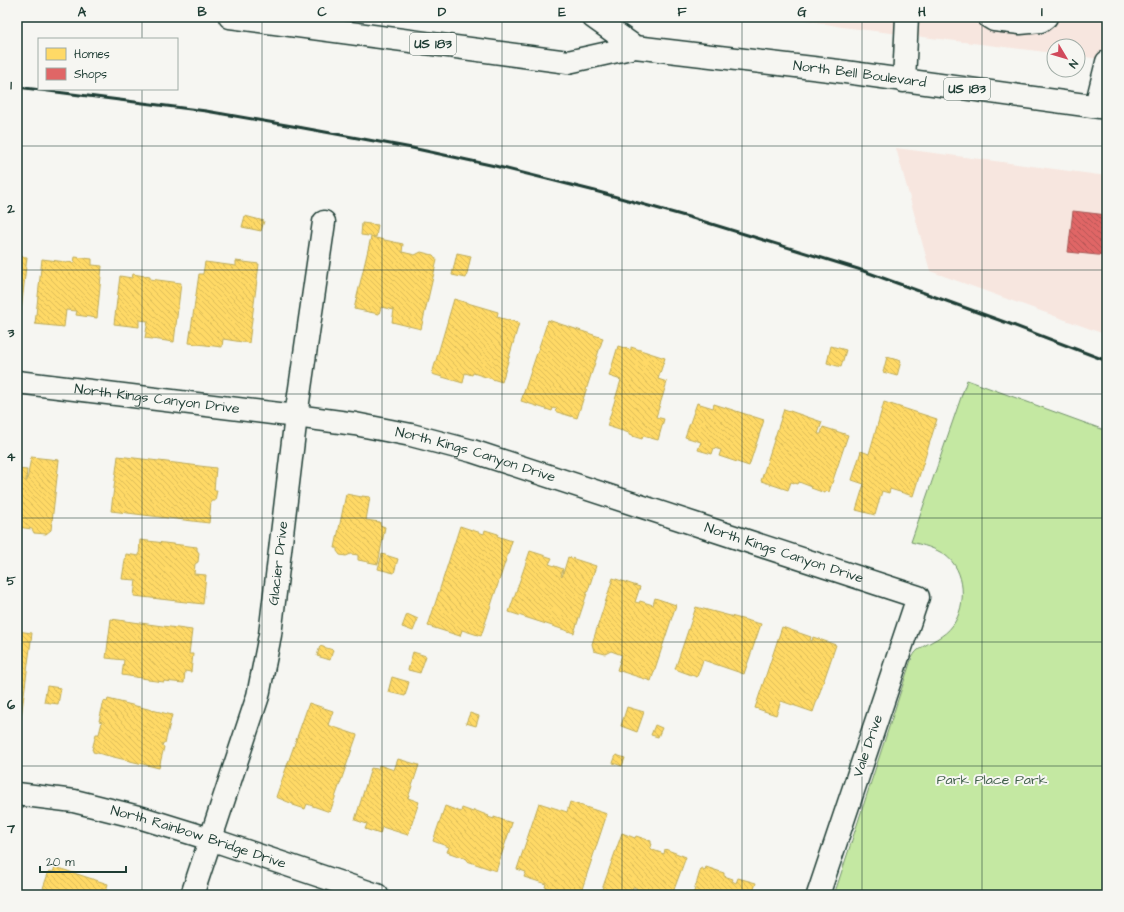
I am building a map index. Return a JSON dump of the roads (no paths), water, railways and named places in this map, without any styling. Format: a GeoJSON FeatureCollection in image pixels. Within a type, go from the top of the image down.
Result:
{"type":"FeatureCollection","features":[{"type":"Feature","properties":{"kind":"street","name":"North Bell Boulevard"},"geometry":{"type":"LineString","coordinates":[[230,17],[568,62],[635,47],[831,70],[1102,107]]}},
{"type":"Feature","properties":{"kind":"street","name":"North Bell Boulevard"},"geometry":{"type":"LineString","coordinates":[[593,17],[635,47]]}},
{"type":"Feature","properties":{"kind":"street"},"geometry":{"type":"LineString","coordinates":[[904,81],[907,17]]}},
{"type":"Feature","properties":{"kind":"street"},"geometry":{"type":"LineString","coordinates":[[988,17],[994,20],[1020,23],[1041,21],[1046,17]]}},
{"type":"Feature","properties":{"kind":"street"},"geometry":{"type":"LineString","coordinates":[[1102,107],[1107,62]]}},
{"type":"Feature","properties":{"kind":"street","name":"Glacier Drive"},"geometry":{"type":"LineString","coordinates":[[192,895],[258,696],[270,635],[296,416],[324,222]]}},
{"type":"Feature","properties":{"kind":"street","name":"North Kings Canyon Drive"},"geometry":{"type":"LineString","coordinates":[[17,382],[296,416],[355,424],[404,434],[472,452],[918,597]]}},
{"type":"Feature","properties":{"kind":"street","name":"Vale Drive"},"geometry":{"type":"LineString","coordinates":[[818,895],[918,597]]}},
{"type":"Feature","properties":{"kind":"street","name":"North Rainbow Bridge Drive"},"geometry":{"type":"LineString","coordinates":[[17,794],[74,801],[142,818],[210,839],[377,895]]}},
{"type":"Feature","properties":{"kind":"railway"},"geometry":{"type":"LineString","coordinates":[[17,87],[38,90]]}},
{"type":"Feature","properties":{"kind":"railway"},"geometry":{"type":"LineString","coordinates":[[41,90],[206,111],[298,127],[412,148],[495,166],[595,191],[692,218],[858,269],[1107,361]]}},
{"type":"Feature","properties":{"kind":"park label","name":"Park Place Park"},"geometry":{"type":"Point","coordinates":[992,780]}}]}
